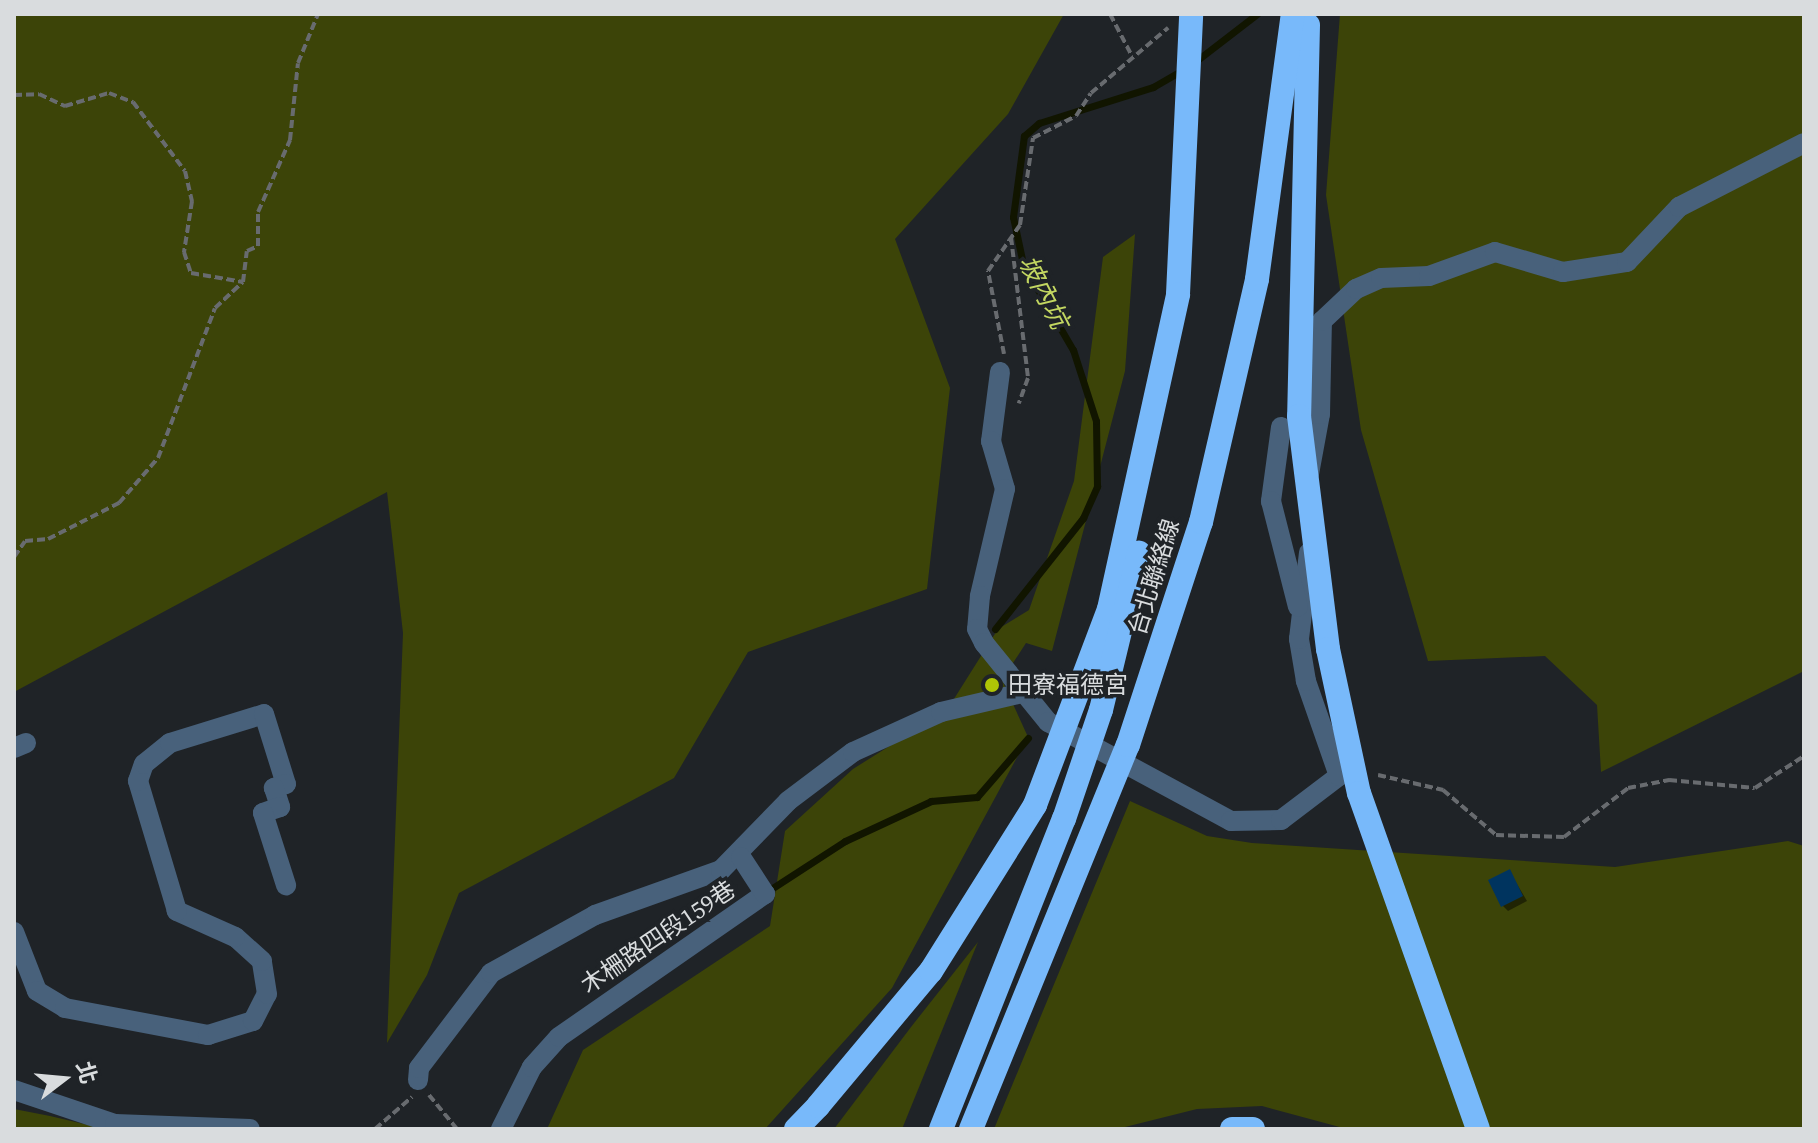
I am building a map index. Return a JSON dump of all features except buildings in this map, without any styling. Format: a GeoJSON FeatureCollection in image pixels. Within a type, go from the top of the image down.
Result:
{"type":"FeatureCollection","features":[{"type":"Feature","properties":{"kind":"highway","name":"台北聯絡線"},"geometry":{"type":"LineString","coordinates":[[971,1129],[1128,745],[1201,522],[1257,279],[1293,14]]}},
{"type":"Feature","properties":{"kind":"highway"},"geometry":{"type":"LineString","coordinates":[[1309,14],[1299,416],[1328,649],[1359,793],[1478,1129]]}},
{"type":"Feature","properties":{"kind":"highway","name":"台北聯絡線"},"geometry":{"type":"LineString","coordinates":[[941,1129],[1101,710],[1153,489],[1178,294],[1186,17]]}},
{"type":"Feature","properties":{"kind":"highway"},"geometry":{"type":"LineString","coordinates":[[796,1129],[931,971],[1035,805],[1109,609],[1178,294]]}},
{"type":"Feature","properties":{"kind":"highway"},"geometry":{"type":"LineString","coordinates":[[1232,1129],[1253,1129]]}},
{"type":"Feature","properties":{"kind":"street"},"geometry":{"type":"LineString","coordinates":[[1299,611],[1310,562],[1304,496],[1317,440],[1320,337],[1329,310],[1371,280],[1418,278],[1495,252],[1563,272],[1627,262],[1679,207],[1804,143]]}},
{"type":"Feature","properties":{"kind":"street"},"geometry":{"type":"LineString","coordinates":[[1000,372],[991,441],[1005,489],[977,629],[1018,694],[1048,722],[1231,821],[1281,820],[1339,776],[1306,681],[1299,611],[1271,501],[1281,427]]}},
{"type":"Feature","properties":{"kind":"street","name":"木柵路四段159巷"},"geometry":{"type":"LineString","coordinates":[[501,1129],[532,1067],[559,1037],[765,894],[741,857],[788,801],[853,752],[932,715],[1018,694]]}},
{"type":"Feature","properties":{"kind":"street"},"geometry":{"type":"LineString","coordinates":[[14,932],[28,975],[50,1002],[208,1035],[253,1021],[267,994],[262,961],[235,937],[177,911],[138,781],[144,764],[170,743],[264,714],[286,784],[274,788],[280,807],[263,813],[286,885]]}},
{"type":"Feature","properties":{"kind":"street"},"geometry":{"type":"LineString","coordinates":[[418,1080],[419,1068],[491,973],[595,915],[741,857]]}},
{"type":"Feature","properties":{"kind":"street"},"geometry":{"type":"LineString","coordinates":[[14,1090],[115,1124],[250,1129]]}},
{"type":"Feature","properties":{"kind":"path"},"geometry":{"type":"LineString","coordinates":[[14,557],[25,541],[48,539],[138,489],[188,391],[215,308],[243,282],[247,251],[258,246],[258,212],[290,140],[298,63],[318,14]]}},
{"type":"Feature","properties":{"kind":"path"},"geometry":{"type":"LineString","coordinates":[[1110,14],[1132,56]]}},
{"type":"Feature","properties":{"kind":"path"},"geometry":{"type":"LineString","coordinates":[[1000,372],[1004,337],[990,304],[988,271],[1020,225],[1033,138],[1076,116],[1091,93],[1132,56],[1186,17]]}},
{"type":"Feature","properties":{"kind":"path"},"geometry":{"type":"LineString","coordinates":[[14,95],[39,94],[65,106],[109,93],[133,102],[185,171],[192,201],[184,252],[191,273],[243,282]]}},
{"type":"Feature","properties":{"kind":"path"},"geometry":{"type":"LineString","coordinates":[[14,588],[14,596]]}},
{"type":"Feature","properties":{"kind":"path"},"geometry":{"type":"LineString","coordinates":[[1339,776],[1412,779],[1463,803],[1496,835],[1564,837],[1628,788],[1669,780],[1755,788],[1804,756]]}},
{"type":"Feature","properties":{"kind":"path"},"geometry":{"type":"LineString","coordinates":[[375,1129],[405,1108],[418,1080],[457,1129]]}},
{"type":"Feature","properties":{"kind":"green space"},"geometry":{"type":"Polygon","coordinates":[[[14,14],[1064,14],[1008,114],[895,239],[950,388],[927,589],[748,652],[674,778],[459,893],[427,975],[387,1043],[403,633],[387,492],[14,692],[14,14]]]}},
{"type":"Feature","properties":{"kind":"green space"},"geometry":{"type":"Polygon","coordinates":[[[1340,14],[1804,14],[1804,671],[1601,772],[1597,705],[1545,656],[1428,661],[1361,430],[1326,195],[1340,14]]]}},
{"type":"Feature","properties":{"kind":"green space"},"geometry":{"type":"Polygon","coordinates":[[[1135,234],[1125,371],[1052,651],[1026,643],[1002,680],[1028,737],[892,988],[765,1129],[547,1129],[583,1050],[770,926],[785,831],[853,769],[947,710],[998,629],[1029,610],[1074,481],[1103,257],[1135,234]]]}},
{"type":"Feature","properties":{"kind":"green space"},"geometry":{"type":"Polygon","coordinates":[[[1130,801],[1207,836],[1252,843],[1615,867],[1788,841],[1804,846],[1804,1129],[1347,1129],[1262,1106],[1197,1109],[1117,1129],[994,1129],[1130,801]]]}},
{"type":"Feature","properties":{"kind":"green space"},"geometry":{"type":"Polygon","coordinates":[[[978,942],[902,1129],[834,1129],[911,1027],[978,942]]]}},
{"type":"Feature","properties":{"kind":"green space"},"geometry":{"type":"Polygon","coordinates":[[[14,1109],[50,1116],[105,1129],[14,1129],[14,1109]]]}},
{"type":"Feature","properties":{"kind":"waterway","name":"坡內坑"},"geometry":{"type":"LineString","coordinates":[[1196,61],[1257,14]]}},
{"type":"Feature","properties":{"kind":"waterway","name":"坡內坑"},"geometry":{"type":"LineString","coordinates":[[995,629],[1083,518],[1097,486],[1096,421],[1073,350],[1023,264],[1013,217],[1024,136],[1039,123],[1153,87],[1182,70]]}},
{"type":"Feature","properties":{"kind":"waterway","name":"坡內坑"},"geometry":{"type":"LineString","coordinates":[[771,889],[845,841],[931,801],[977,797],[1028,738]]}},
{"type":"Feature","properties":{"kind":"place","name":"田寮福德宮"},"geometry":{"type":"Point","coordinates":[992,685]}}]}
